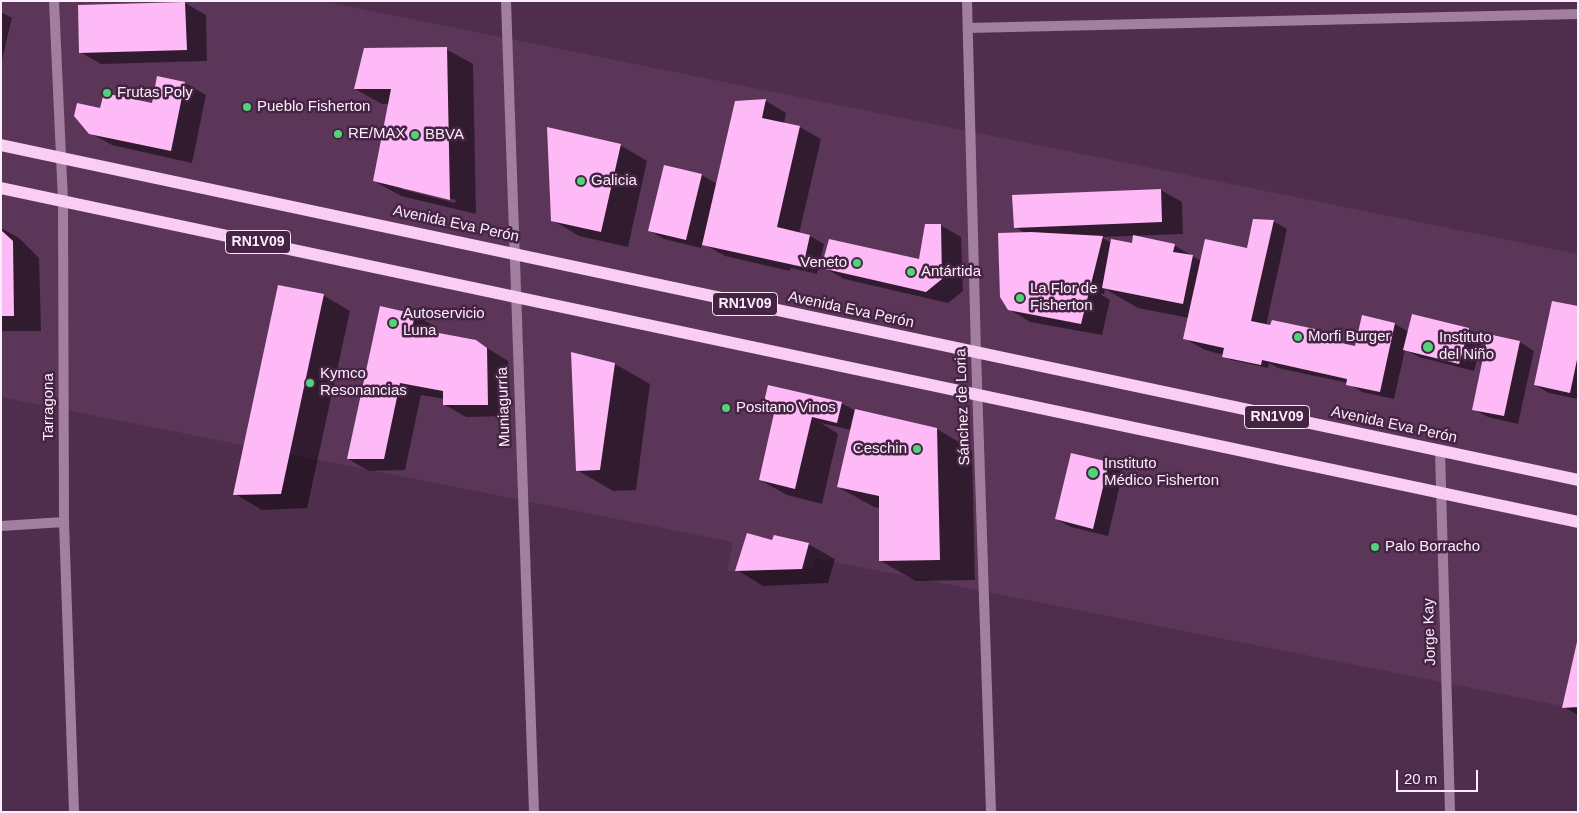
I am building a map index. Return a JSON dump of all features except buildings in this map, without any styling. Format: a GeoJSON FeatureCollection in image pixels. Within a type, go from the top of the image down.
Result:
{"type":"FeatureCollection","features":[{"type":"Feature","properties":{"kind":"main road","name":"Avenida Eva Perón"},"geometry":{"type":"LineString","coordinates":[[1,145],[1578,480]]}},
{"type":"Feature","properties":{"kind":"main road","name":"RN1V09"},"geometry":{"type":"LineString","coordinates":[[1,188],[1578,522]]}},
{"type":"Feature","properties":{"kind":"street","name":"Tarragona"},"geometry":{"type":"LineString","coordinates":[[54,1],[61,158],[64,522],[74,812]]}},
{"type":"Feature","properties":{"kind":"street","name":"Muniagurría"},"geometry":{"type":"LineString","coordinates":[[506,1],[534,812]]}},
{"type":"Feature","properties":{"kind":"street","name":"Sánchez de Loria"},"geometry":{"type":"LineString","coordinates":[[967,1],[977,395],[991,812]]}},
{"type":"Feature","properties":{"kind":"street"},"geometry":{"type":"LineString","coordinates":[[968,28],[1578,14]]}},
{"type":"Feature","properties":{"kind":"street","name":"Jorge Kay"},"geometry":{"type":"LineString","coordinates":[[1440,451],[1450,812]]}},
{"type":"Feature","properties":{"kind":"street"},"geometry":{"type":"LineString","coordinates":[[1,526],[64,522]]}},
{"type":"Feature","properties":{"kind":"shaded area"},"geometry":{"type":"Polygon","coordinates":[[[1,1],[322,1],[1578,254],[1578,709],[815,558],[814,568],[727,571],[733,542],[1,397],[1,1]]]}},
{"type":"Feature","properties":{"kind":"place","name":"Frutas Poly"},"geometry":{"type":"Point","coordinates":[107,93]}},
{"type":"Feature","properties":{"kind":"place","name":"Pueblo Fisherton"},"geometry":{"type":"Point","coordinates":[247,107]}},
{"type":"Feature","properties":{"kind":"place","name":"RE/MAX"},"geometry":{"type":"Point","coordinates":[338,134]}},
{"type":"Feature","properties":{"kind":"place","name":"BBVA"},"geometry":{"type":"Point","coordinates":[415,135]}},
{"type":"Feature","properties":{"kind":"place","name":"Galicia"},"geometry":{"type":"Point","coordinates":[581,181]}},
{"type":"Feature","properties":{"kind":"place","name":"Veneto"},"geometry":{"type":"Point","coordinates":[857,263]}},
{"type":"Feature","properties":{"kind":"place","name":"Antártida"},"geometry":{"type":"Point","coordinates":[911,272]}},
{"type":"Feature","properties":{"kind":"place","name":"La Flor de Fisherton"},"geometry":{"type":"Point","coordinates":[1020,298]}},
{"type":"Feature","properties":{"kind":"place","name":"Autoservicio Luna"},"geometry":{"type":"Point","coordinates":[393,323]}},
{"type":"Feature","properties":{"kind":"place","name":"Morfi Burger"},"geometry":{"type":"Point","coordinates":[1298,337]}},
{"type":"Feature","properties":{"kind":"place","name":"Instituto del Niño"},"geometry":{"type":"Point","coordinates":[1428,347]}},
{"type":"Feature","properties":{"kind":"place","name":"Kymco Resonancias"},"geometry":{"type":"Point","coordinates":[310,383]}},
{"type":"Feature","properties":{"kind":"place","name":"Positano Vinos"},"geometry":{"type":"Point","coordinates":[726,408]}},
{"type":"Feature","properties":{"kind":"place","name":"Ceschin"},"geometry":{"type":"Point","coordinates":[917,449]}},
{"type":"Feature","properties":{"kind":"place","name":"Instituto Médico Fisherton"},"geometry":{"type":"Point","coordinates":[1093,473]}},
{"type":"Feature","properties":{"kind":"place","name":"Palo Borracho"},"geometry":{"type":"Point","coordinates":[1375,547]}}]}
